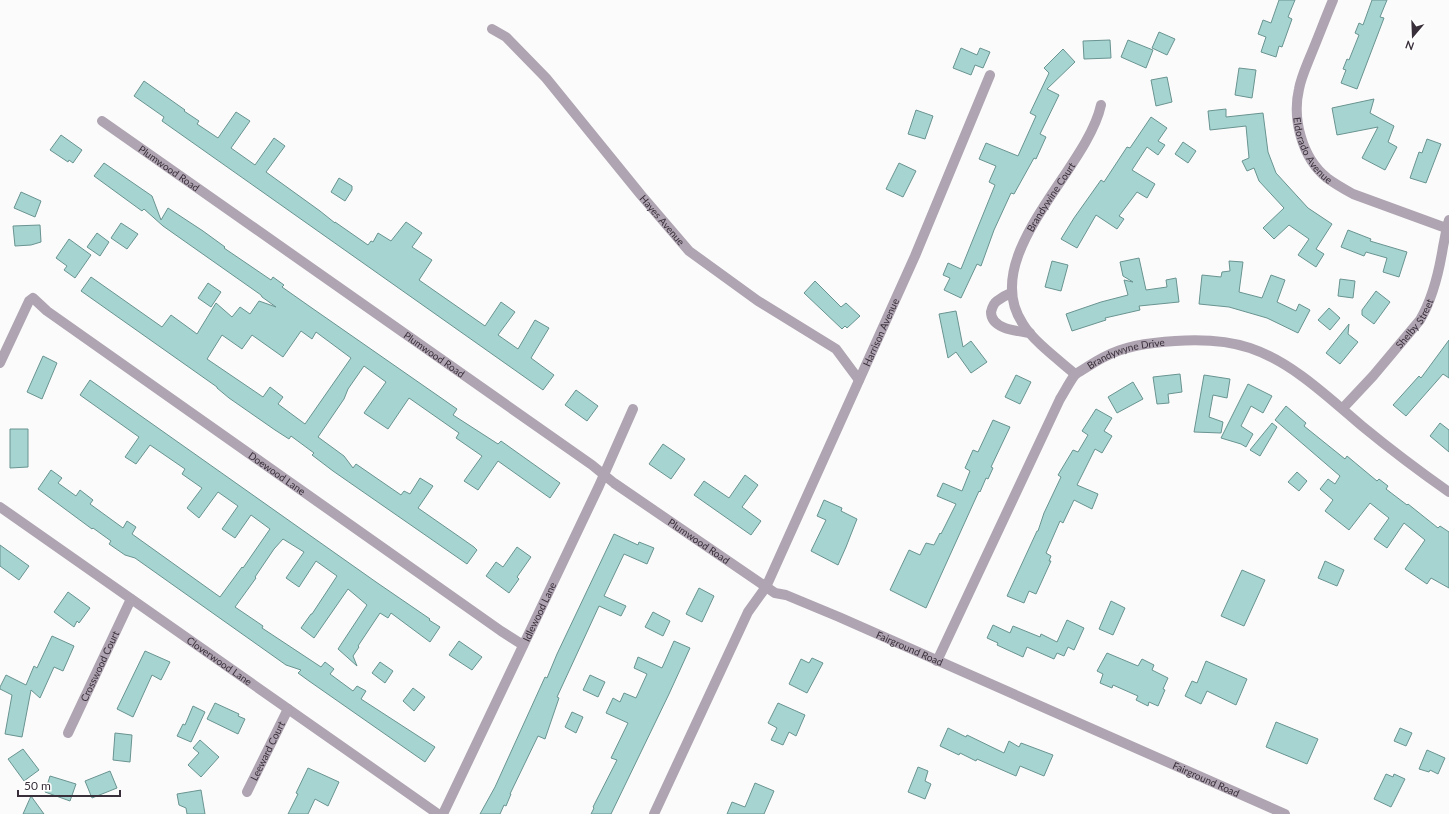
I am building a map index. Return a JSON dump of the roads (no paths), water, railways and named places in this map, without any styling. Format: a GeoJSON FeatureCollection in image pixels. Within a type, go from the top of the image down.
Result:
{"type":"FeatureCollection","features":[{"type":"Feature","properties":{"kind":"street","name":"Eldorado Avenue"},"geometry":{"type":"LineString","coordinates":[[1333,0],[1299,89],[1296,106],[1297,119],[1304,146],[1318,169],[1341,188],[1448,224]]}},
{"type":"Feature","properties":{"kind":"street","name":"Hayes Avenue"},"geometry":{"type":"LineString","coordinates":[[492,29],[506,37],[546,78],[641,195],[689,251],[758,301],[836,349],[859,380]]}},
{"type":"Feature","properties":{"kind":"street","name":"Harrison Avenue"},"geometry":{"type":"LineString","coordinates":[[766,587],[915,256],[990,75]]}},
{"type":"Feature","properties":{"kind":"street","name":"Brandywine Court"},"geometry":{"type":"LineString","coordinates":[[1075,374],[1059,361],[1022,324],[1016,311],[1011,293],[1011,282],[1018,256],[1027,235],[1086,143],[1095,126],[1101,105]]}},
{"type":"Feature","properties":{"kind":"street","name":"Plumwood Road"},"geometry":{"type":"LineString","coordinates":[[102,121],[766,587]]}},
{"type":"Feature","properties":{"kind":"street","name":"Shelby Street"},"geometry":{"type":"LineString","coordinates":[[1343,408],[1373,376],[1420,320],[1426,310],[1432,293],[1448,224]]}},
{"type":"Feature","properties":{"kind":"street"},"geometry":{"type":"LineString","coordinates":[[1011,293],[995,302],[991,310],[992,318],[1001,326],[1012,331],[1030,333]]}},
{"type":"Feature","properties":{"kind":"street","name":"Doewood Lane"},"geometry":{"type":"LineString","coordinates":[[0,363],[30,301],[33,298],[46,311],[523,645]]}},
{"type":"Feature","properties":{"kind":"street","name":"Brandywyne Drive"},"geometry":{"type":"LineString","coordinates":[[937,661],[1060,399],[1075,374],[1116,350],[1144,344],[1170,341],[1211,341],[1236,344],[1267,355],[1288,367],[1343,408],[1362,426],[1449,492]]}},
{"type":"Feature","properties":{"kind":"street","name":"Idlewood Lane"},"geometry":{"type":"LineString","coordinates":[[443,814],[604,474],[633,409]]}},
{"type":"Feature","properties":{"kind":"street","name":"Cloverwood Lane"},"geometry":{"type":"LineString","coordinates":[[0,507],[438,814]]}},
{"type":"Feature","properties":{"kind":"street"},"geometry":{"type":"LineString","coordinates":[[654,814],[748,612],[766,587]]}},
{"type":"Feature","properties":{"kind":"street","name":"Fairground Road"},"geometry":{"type":"LineString","coordinates":[[766,587],[776,593],[839,617],[1285,814]]}},
{"type":"Feature","properties":{"kind":"street","name":"Crosswood Court"},"geometry":{"type":"LineString","coordinates":[[68,733],[131,599]]}},
{"type":"Feature","properties":{"kind":"street","name":"Leeward Court"},"geometry":{"type":"LineString","coordinates":[[247,792],[288,709]]}}]}
